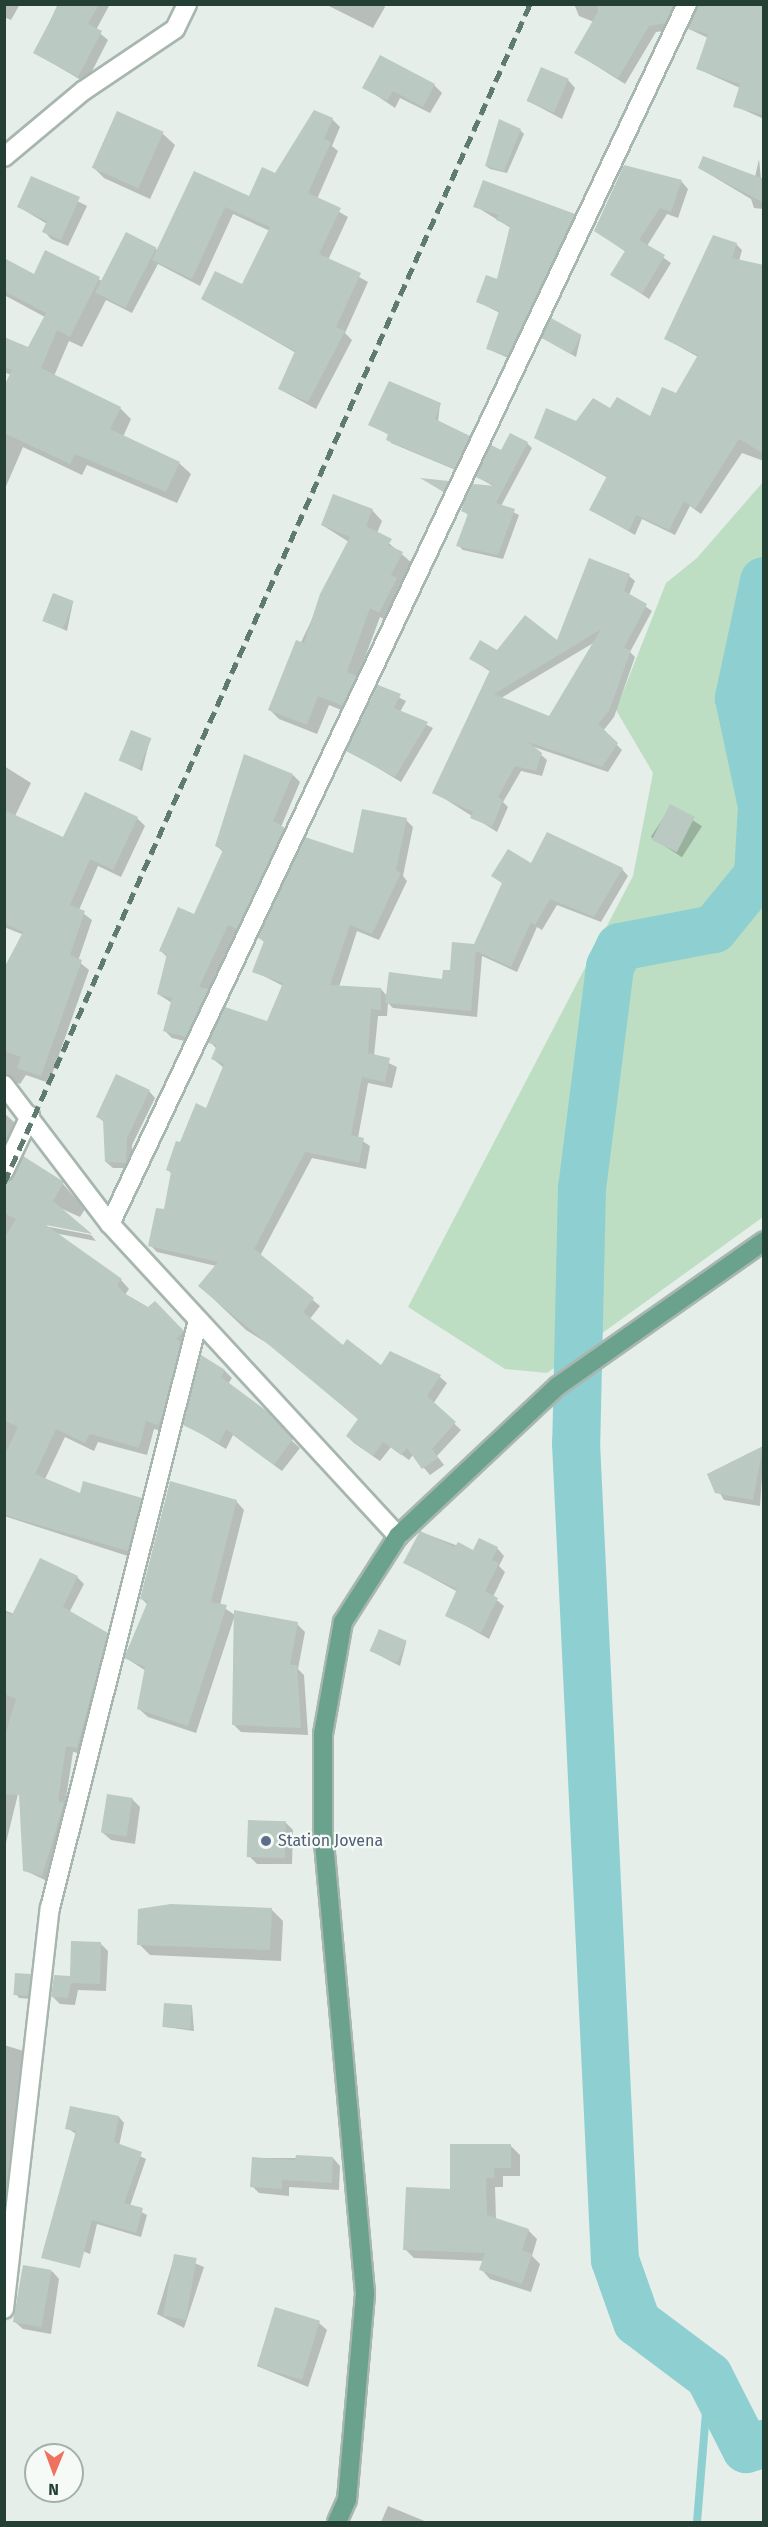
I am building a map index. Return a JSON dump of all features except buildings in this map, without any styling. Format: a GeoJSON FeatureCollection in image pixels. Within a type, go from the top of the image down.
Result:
{"type":"FeatureCollection","features":[{"type":"Feature","properties":{"kind":"main road"},"geometry":{"type":"LineString","coordinates":[[337,2523],[346,2500],[365,2293],[323,1831],[323,1734],[343,1622],[398,1536],[558,1386],[600,1353],[764,1241]]}},
{"type":"Feature","properties":{"kind":"street"},"geometry":{"type":"LineString","coordinates":[[4,157],[83,91],[175,29],[187,4]]}},
{"type":"Feature","properties":{"kind":"street"},"geometry":{"type":"LineString","coordinates":[[110,1224],[687,4]]}},
{"type":"Feature","properties":{"kind":"street"},"geometry":{"type":"LineString","coordinates":[[4,1085],[30,1116],[110,1224],[398,1536]]}},
{"type":"Feature","properties":{"kind":"street"},"geometry":{"type":"LineString","coordinates":[[4,1171],[30,1116]]}},
{"type":"Feature","properties":{"kind":"street"},"geometry":{"type":"LineString","coordinates":[[4,2309],[50,1908],[198,1320]]}},
{"type":"Feature","properties":{"kind":"green space"},"geometry":{"type":"Polygon","coordinates":[[[763,482],[763,1217],[547,1373],[505,1369],[408,1307],[633,876],[653,773],[616,710],[666,583],[697,558],[763,482]]]}},
{"type":"Feature","properties":{"kind":"waterway"},"geometry":{"type":"LineString","coordinates":[[764,581],[739,698],[762,806],[758,875],[714,929],[620,947],[610,967],[582,1188],[576,1443],[615,2260],[637,2322],[709,2376],[746,2449],[764,2444]]}},
{"type":"Feature","properties":{"kind":"waterway"},"geometry":{"type":"LineString","coordinates":[[697,2522],[709,2376]]}},
{"type":"Feature","properties":{"kind":"railway"},"geometry":{"type":"LineString","coordinates":[[4,1183],[530,4]]}},
{"type":"Feature","properties":{"kind":"place","name":"Station Jovena"},"geometry":{"type":"Point","coordinates":[266,1841]}}]}
